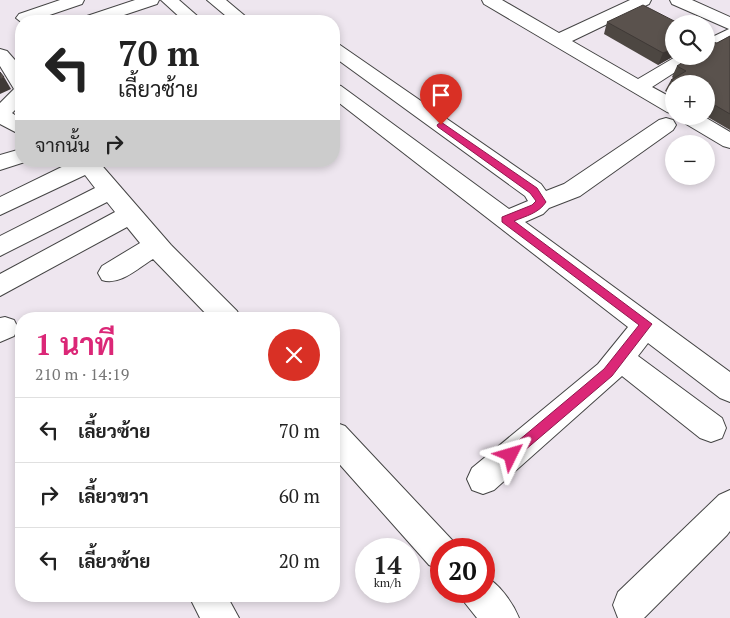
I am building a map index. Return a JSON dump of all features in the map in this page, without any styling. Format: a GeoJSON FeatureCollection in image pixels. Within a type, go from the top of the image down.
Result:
{"type":"FeatureCollection","features":[{"type":"Feature","properties":{"kind":"lane"},"geometry":{"type":"LineString","coordinates":[[34,15],[76,0]]}},
{"type":"Feature","properties":{"kind":"lane"},"geometry":{"type":"LineString","coordinates":[[107,15],[151,0]]}},
{"type":"Feature","properties":{"kind":"lane"},"geometry":{"type":"LineString","coordinates":[[174,5],[213,0],[234,15]]}},
{"type":"Feature","properties":{"kind":"lane"},"geometry":{"type":"LineString","coordinates":[[490,0],[638,87],[665,111]]}},
{"type":"Feature","properties":{"kind":"lane"},"geometry":{"type":"LineString","coordinates":[[558,40],[643,0]]}},
{"type":"Feature","properties":{"kind":"lane"},"geometry":{"type":"LineString","coordinates":[[678,0],[730,24]]}},
{"type":"Feature","properties":{"kind":"lane"},"geometry":{"type":"LineString","coordinates":[[174,5],[186,15]]}},
{"type":"Feature","properties":{"kind":"lane"},"geometry":{"type":"LineString","coordinates":[[715,42],[730,34]]}},
{"type":"Feature","properties":{"kind":"lane"},"geometry":{"type":"LineString","coordinates":[[340,53],[533,190],[541,202]]}},
{"type":"Feature","properties":{"kind":"lane"},"geometry":{"type":"LineString","coordinates":[[0,55],[15,72]]}},
{"type":"Feature","properties":{"kind":"lane"},"geometry":{"type":"LineString","coordinates":[[638,87],[676,65]]}},
{"type":"Feature","properties":{"kind":"lane"},"geometry":{"type":"LineString","coordinates":[[340,95],[647,324],[730,389]]}},
{"type":"Feature","properties":{"kind":"lane"},"geometry":{"type":"LineString","coordinates":[[15,99],[0,114],[15,124]]}},
{"type":"Feature","properties":{"kind":"lane"},"geometry":{"type":"LineString","coordinates":[[506,220],[535,208],[541,202],[572,190],[665,120]]}},
{"type":"Feature","properties":{"kind":"lane"},"geometry":{"type":"LineString","coordinates":[[703,125],[730,141]]}},
{"type":"Feature","properties":{"kind":"lane"},"geometry":{"type":"LineString","coordinates":[[0,163],[15,158]]}},
{"type":"Feature","properties":{"kind":"lane"},"geometry":{"type":"LineString","coordinates":[[0,207],[79,167]]}},
{"type":"Feature","properties":{"kind":"lane"},"geometry":{"type":"LineString","coordinates":[[91,167],[156,245],[221,312]]}},
{"type":"Feature","properties":{"kind":"lane"},"geometry":{"type":"LineString","coordinates":[[0,247],[111,190]]}},
{"type":"Feature","properties":{"kind":"lane"},"geometry":{"type":"LineString","coordinates":[[0,286],[131,214]]}},
{"type":"Feature","properties":{"kind":"lane"},"geometry":{"type":"LineString","coordinates":[[111,273],[156,245]]}},
{"type":"Feature","properties":{"kind":"lane"},"geometry":{"type":"LineString","coordinates":[[483,479],[608,372],[647,324]]}},
{"type":"Feature","properties":{"kind":"lane"},"geometry":{"type":"LineString","coordinates":[[620,358],[711,428]]}},
{"type":"Feature","properties":{"kind":"lane"},"geometry":{"type":"LineString","coordinates":[[340,443],[430,541]]}},
{"type":"Feature","properties":{"kind":"lane"},"geometry":{"type":"LineString","coordinates":[[630,605],[715,523],[730,506]]}},
{"type":"Feature","properties":{"kind":"lane"},"geometry":{"type":"LineString","coordinates":[[210,602],[221,618]]}},
{"type":"Feature","properties":{"kind":"lane"},"geometry":{"type":"LineString","coordinates":[[487,603],[501,618]]}},
{"type":"Feature","properties":{"kind":"shaded area"},"geometry":{"type":"Polygon","coordinates":[[[0,0],[730,0],[730,618],[0,618],[0,0]]]}},
{"type":"Feature","properties":{"kind":"building"},"geometry":{"type":"Polygon","coordinates":[[[643,5],[665,16],[665,52],[663,53],[607,22],[643,5]]]}},
{"type":"Feature","properties":{"kind":"building"},"geometry":{"type":"Polygon","coordinates":[[[730,36],[730,114],[715,105],[715,75],[679,75],[686,71],[677,66],[715,65],[715,43],[730,36]]]}},
{"type":"Feature","properties":{"kind":"route"},"geometry":{"type":"LineString","coordinates":[[441,125],[533,190],[541,202],[535,208],[506,220],[647,324],[608,372],[511,455]]}}]}
